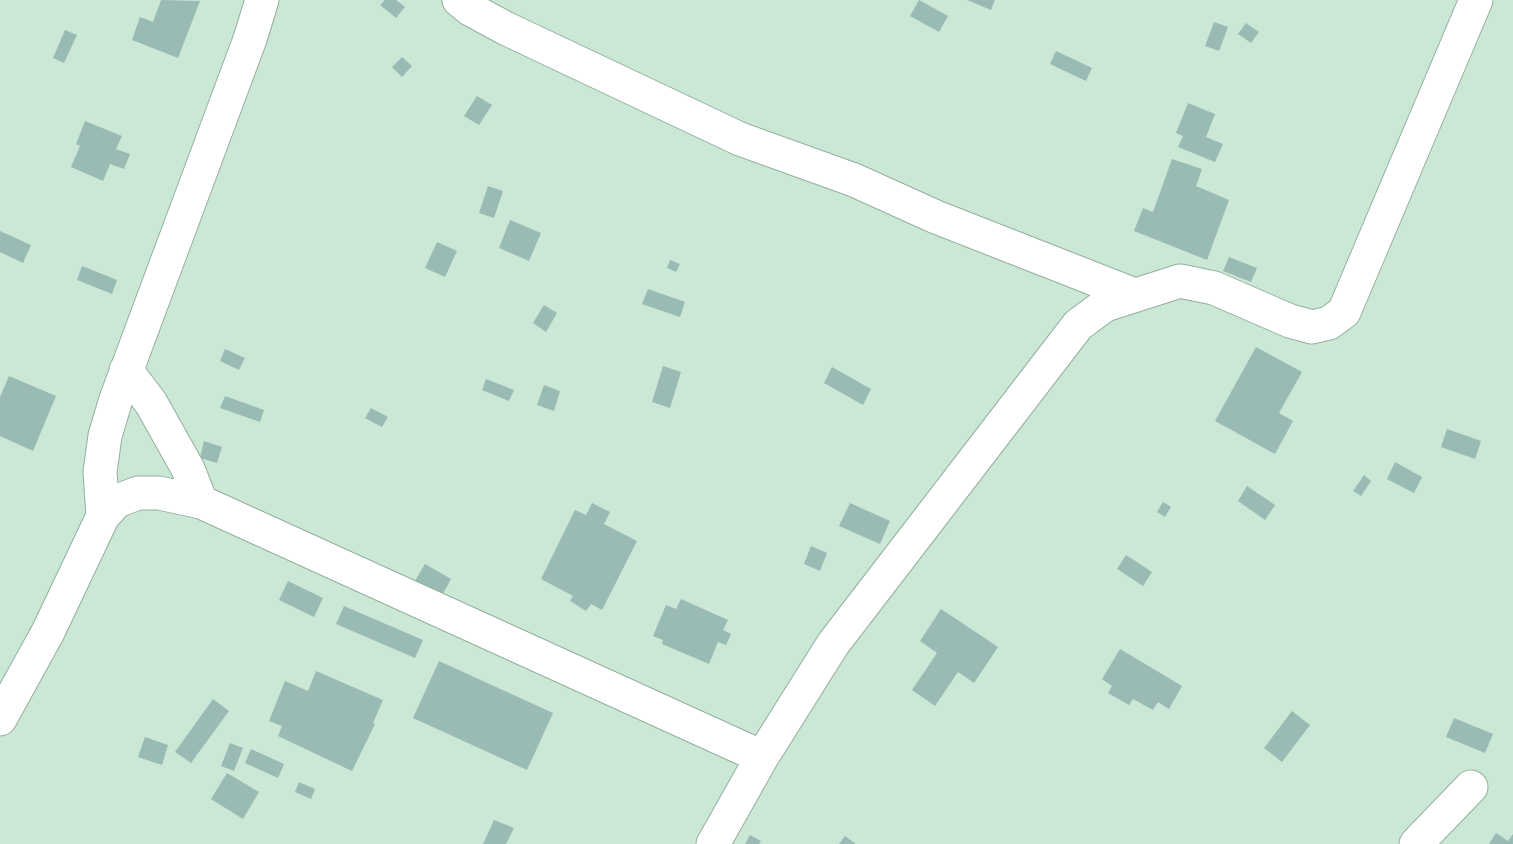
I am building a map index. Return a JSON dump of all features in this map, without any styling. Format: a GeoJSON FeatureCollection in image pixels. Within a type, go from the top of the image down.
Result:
{"type":"FeatureCollection","features":[{"type":"Feature","properties":{"kind":"street"},"geometry":{"type":"LineString","coordinates":[[103,516],[100,472],[105,436],[126,370],[250,39],[262,0]]}},
{"type":"Feature","properties":{"kind":"street"},"geometry":{"type":"LineString","coordinates":[[459,0],[470,9],[505,28],[740,139],[854,180],[936,217],[1135,295]]}},
{"type":"Feature","properties":{"kind":"street"},"geometry":{"type":"LineString","coordinates":[[713,844],[762,757],[833,644],[1078,325],[1105,305],[1180,281],[1214,288],[1290,321],[1312,327],[1329,323],[1344,312],[1476,0]]}},
{"type":"Feature","properties":{"kind":"street"},"geometry":{"type":"LineString","coordinates":[[126,370],[150,403],[174,444],[188,469],[201,502]]}},
{"type":"Feature","properties":{"kind":"street"},"geometry":{"type":"LineString","coordinates":[[0,719],[48,632],[103,516],[117,501],[138,493],[159,493],[201,502],[762,757]]}},
{"type":"Feature","properties":{"kind":"street"},"geometry":{"type":"LineString","coordinates":[[1416,844],[1471,787]]}},
{"type":"Feature","properties":{"kind":"building"},"geometry":{"type":"Polygon","coordinates":[[[161,0],[200,1],[178,58],[132,40],[140,17],[153,22],[161,0]]]}},
{"type":"Feature","properties":{"kind":"building"},"geometry":{"type":"Polygon","coordinates":[[[385,0],[396,0],[405,7],[396,18],[380,5],[385,0]]]}},
{"type":"Feature","properties":{"kind":"building"},"geometry":{"type":"Polygon","coordinates":[[[919,0],[948,16],[939,32],[910,16],[919,0]]]}},
{"type":"Feature","properties":{"kind":"building"},"geometry":{"type":"Polygon","coordinates":[[[967,0],[995,0],[991,10],[967,0]]]}},
{"type":"Feature","properties":{"kind":"building"},"geometry":{"type":"Polygon","coordinates":[[[1214,22],[1228,27],[1219,51],[1205,46],[1214,22]]]}},
{"type":"Feature","properties":{"kind":"building"},"geometry":{"type":"Polygon","coordinates":[[[1246,23],[1259,32],[1251,43],[1238,34],[1246,23]]]}},
{"type":"Feature","properties":{"kind":"building"},"geometry":{"type":"Polygon","coordinates":[[[65,30],[77,35],[64,63],[53,58],[65,30]]]}},
{"type":"Feature","properties":{"kind":"building"},"geometry":{"type":"Polygon","coordinates":[[[1056,51],[1092,68],[1086,81],[1050,64],[1056,51]]]}},
{"type":"Feature","properties":{"kind":"building"},"geometry":{"type":"Polygon","coordinates":[[[402,57],[412,66],[402,77],[392,67],[402,57]]]}},
{"type":"Feature","properties":{"kind":"building"},"geometry":{"type":"Polygon","coordinates":[[[477,96],[492,105],[479,125],[464,116],[477,96]]]}},
{"type":"Feature","properties":{"kind":"building"},"geometry":{"type":"Polygon","coordinates":[[[1188,103],[1215,114],[1206,137],[1223,144],[1215,162],[1178,147],[1183,136],[1176,133],[1188,103]]]}},
{"type":"Feature","properties":{"kind":"building"},"geometry":{"type":"Polygon","coordinates":[[[85,121],[122,136],[116,149],[130,154],[124,169],[110,164],[103,181],[71,167],[80,146],[76,144],[85,121]]]}},
{"type":"Feature","properties":{"kind":"building"},"geometry":{"type":"Polygon","coordinates":[[[1172,159],[1202,169],[1196,186],[1229,200],[1207,260],[1134,231],[1143,208],[1153,212],[1172,159]]]}},
{"type":"Feature","properties":{"kind":"building"},"geometry":{"type":"Polygon","coordinates":[[[488,186],[503,191],[494,218],[479,213],[488,186]]]}},
{"type":"Feature","properties":{"kind":"building"},"geometry":{"type":"Polygon","coordinates":[[[510,220],[541,233],[529,261],[499,248],[510,220]]]}},
{"type":"Feature","properties":{"kind":"building"},"geometry":{"type":"Polygon","coordinates":[[[0,231],[31,245],[23,263],[0,252],[0,231]]]}},
{"type":"Feature","properties":{"kind":"building"},"geometry":{"type":"Polygon","coordinates":[[[437,242],[457,251],[445,277],[425,268],[437,242]]]}},
{"type":"Feature","properties":{"kind":"building"},"geometry":{"type":"Polygon","coordinates":[[[1229,257],[1257,268],[1251,282],[1223,271],[1229,257]]]}},
{"type":"Feature","properties":{"kind":"building"},"geometry":{"type":"Polygon","coordinates":[[[670,260],[680,264],[676,272],[667,268],[670,260]]]}},
{"type":"Feature","properties":{"kind":"building"},"geometry":{"type":"Polygon","coordinates":[[[82,266],[117,280],[112,294],[77,280],[82,266]]]}},
{"type":"Feature","properties":{"kind":"building"},"geometry":{"type":"Polygon","coordinates":[[[648,289],[685,302],[680,317],[642,304],[648,289]]]}},
{"type":"Feature","properties":{"kind":"building"},"geometry":{"type":"Polygon","coordinates":[[[544,305],[557,313],[546,332],[533,323],[544,305]]]}},
{"type":"Feature","properties":{"kind":"building"},"geometry":{"type":"Polygon","coordinates":[[[1256,347],[1302,372],[1279,413],[1293,421],[1275,454],[1215,421],[1256,347]]]}},
{"type":"Feature","properties":{"kind":"building"},"geometry":{"type":"Polygon","coordinates":[[[225,349],[245,358],[239,370],[220,361],[225,349]]]}},
{"type":"Feature","properties":{"kind":"building"},"geometry":{"type":"Polygon","coordinates":[[[663,366],[681,372],[670,408],[652,402],[663,366]]]}},
{"type":"Feature","properties":{"kind":"building"},"geometry":{"type":"Polygon","coordinates":[[[832,367],[871,389],[863,405],[824,383],[832,367]]]}},
{"type":"Feature","properties":{"kind":"building"},"geometry":{"type":"Polygon","coordinates":[[[9,376],[56,396],[33,451],[0,436],[0,397],[9,376]]]}},
{"type":"Feature","properties":{"kind":"building"},"geometry":{"type":"Polygon","coordinates":[[[486,379],[514,390],[509,401],[482,390],[486,379]]]}},
{"type":"Feature","properties":{"kind":"building"},"geometry":{"type":"Polygon","coordinates":[[[544,385],[560,391],[554,411],[537,405],[544,385]]]}},
{"type":"Feature","properties":{"kind":"building"},"geometry":{"type":"Polygon","coordinates":[[[225,396],[264,410],[260,422],[220,408],[225,396]]]}},
{"type":"Feature","properties":{"kind":"building"},"geometry":{"type":"Polygon","coordinates":[[[371,408],[388,417],[382,427],[365,418],[371,408]]]}},
{"type":"Feature","properties":{"kind":"building"},"geometry":{"type":"Polygon","coordinates":[[[1447,429],[1481,441],[1475,459],[1441,447],[1447,429]]]}},
{"type":"Feature","properties":{"kind":"building"},"geometry":{"type":"Polygon","coordinates":[[[204,441],[222,447],[217,463],[200,458],[204,441]]]}},
{"type":"Feature","properties":{"kind":"building"},"geometry":{"type":"Polygon","coordinates":[[[1395,462],[1422,477],[1414,493],[1387,479],[1395,462]]]}},
{"type":"Feature","properties":{"kind":"building"},"geometry":{"type":"Polygon","coordinates":[[[1364,475],[1371,481],[1361,496],[1353,491],[1364,475]]]}},
{"type":"Feature","properties":{"kind":"building"},"geometry":{"type":"Polygon","coordinates":[[[1247,486],[1275,505],[1265,520],[1238,501],[1247,486]]]}},
{"type":"Feature","properties":{"kind":"building"},"geometry":{"type":"Polygon","coordinates":[[[1163,502],[1171,507],[1165,517],[1157,512],[1163,502]]]}},
{"type":"Feature","properties":{"kind":"building"},"geometry":{"type":"Polygon","coordinates":[[[592,503],[610,512],[604,524],[637,541],[602,610],[591,604],[586,611],[570,601],[573,596],[541,579],[575,510],[586,515],[592,503]]]}},
{"type":"Feature","properties":{"kind":"building"},"geometry":{"type":"Polygon","coordinates":[[[850,503],[890,521],[880,544],[839,526],[850,503]]]}},
{"type":"Feature","properties":{"kind":"building"},"geometry":{"type":"Polygon","coordinates":[[[811,546],[827,553],[820,571],[804,564],[811,546]]]}},
{"type":"Feature","properties":{"kind":"building"},"geometry":{"type":"Polygon","coordinates":[[[1126,555],[1152,572],[1143,586],[1117,569],[1126,555]]]}},
{"type":"Feature","properties":{"kind":"building"},"geometry":{"type":"Polygon","coordinates":[[[425,564],[451,579],[440,599],[413,584],[425,564]]]}},
{"type":"Feature","properties":{"kind":"building"},"geometry":{"type":"Polygon","coordinates":[[[288,581],[323,598],[314,617],[279,600],[288,581]]]}},
{"type":"Feature","properties":{"kind":"building"},"geometry":{"type":"Polygon","coordinates":[[[681,599],[728,620],[723,630],[731,634],[726,645],[718,642],[709,664],[662,644],[663,640],[653,636],[666,605],[676,609],[681,599]]]}},
{"type":"Feature","properties":{"kind":"building"},"geometry":{"type":"Polygon","coordinates":[[[344,606],[423,640],[415,658],[336,624],[344,606]]]}},
{"type":"Feature","properties":{"kind":"building"},"geometry":{"type":"Polygon","coordinates":[[[941,609],[998,647],[974,683],[958,672],[935,706],[912,690],[937,653],[920,641],[941,609]]]}},
{"type":"Feature","properties":{"kind":"building"},"geometry":{"type":"Polygon","coordinates":[[[1120,649],[1182,686],[1169,709],[1158,702],[1153,710],[1133,699],[1129,705],[1108,693],[1112,686],[1102,679],[1120,649]]]}},
{"type":"Feature","properties":{"kind":"building"},"geometry":{"type":"Polygon","coordinates":[[[439,661],[553,713],[527,770],[413,718],[439,661]]]}},
{"type":"Feature","properties":{"kind":"building"},"geometry":{"type":"Polygon","coordinates":[[[316,671],[383,700],[373,723],[375,724],[352,771],[278,736],[282,726],[269,721],[285,681],[308,691],[316,671]]]}},
{"type":"Feature","properties":{"kind":"building"},"geometry":{"type":"Polygon","coordinates":[[[213,699],[229,711],[191,763],[175,752],[213,699]]]}},
{"type":"Feature","properties":{"kind":"building"},"geometry":{"type":"Polygon","coordinates":[[[1292,711],[1310,725],[1282,762],[1264,748],[1292,711]]]}},
{"type":"Feature","properties":{"kind":"building"},"geometry":{"type":"Polygon","coordinates":[[[1454,718],[1493,734],[1485,753],[1446,737],[1454,718]]]}},
{"type":"Feature","properties":{"kind":"building"},"geometry":{"type":"Polygon","coordinates":[[[145,737],[168,745],[162,765],[138,757],[145,737]]]}},
{"type":"Feature","properties":{"kind":"building"},"geometry":{"type":"Polygon","coordinates":[[[230,743],[243,748],[234,771],[221,766],[230,743]]]}},
{"type":"Feature","properties":{"kind":"building"},"geometry":{"type":"Polygon","coordinates":[[[251,749],[284,764],[278,778],[245,763],[251,749]]]}},
{"type":"Feature","properties":{"kind":"building"},"geometry":{"type":"Polygon","coordinates":[[[227,773],[259,792],[243,819],[211,799],[227,773]]]}},
{"type":"Feature","properties":{"kind":"building"},"geometry":{"type":"Polygon","coordinates":[[[299,782],[315,789],[311,799],[295,792],[299,782]]]}},
{"type":"Feature","properties":{"kind":"building"},"geometry":{"type":"Polygon","coordinates":[[[494,820],[514,828],[506,844],[483,844],[494,820]]]}},
{"type":"Feature","properties":{"kind":"building"},"geometry":{"type":"Polygon","coordinates":[[[1496,833],[1508,841],[1513,834],[1513,844],[1489,844],[1496,833]]]}},
{"type":"Feature","properties":{"kind":"building"},"geometry":{"type":"Polygon","coordinates":[[[750,835],[761,841],[759,844],[745,844],[750,835]]]}},
{"type":"Feature","properties":{"kind":"building"},"geometry":{"type":"Polygon","coordinates":[[[845,836],[856,844],[839,844],[845,836]]]}}]}
